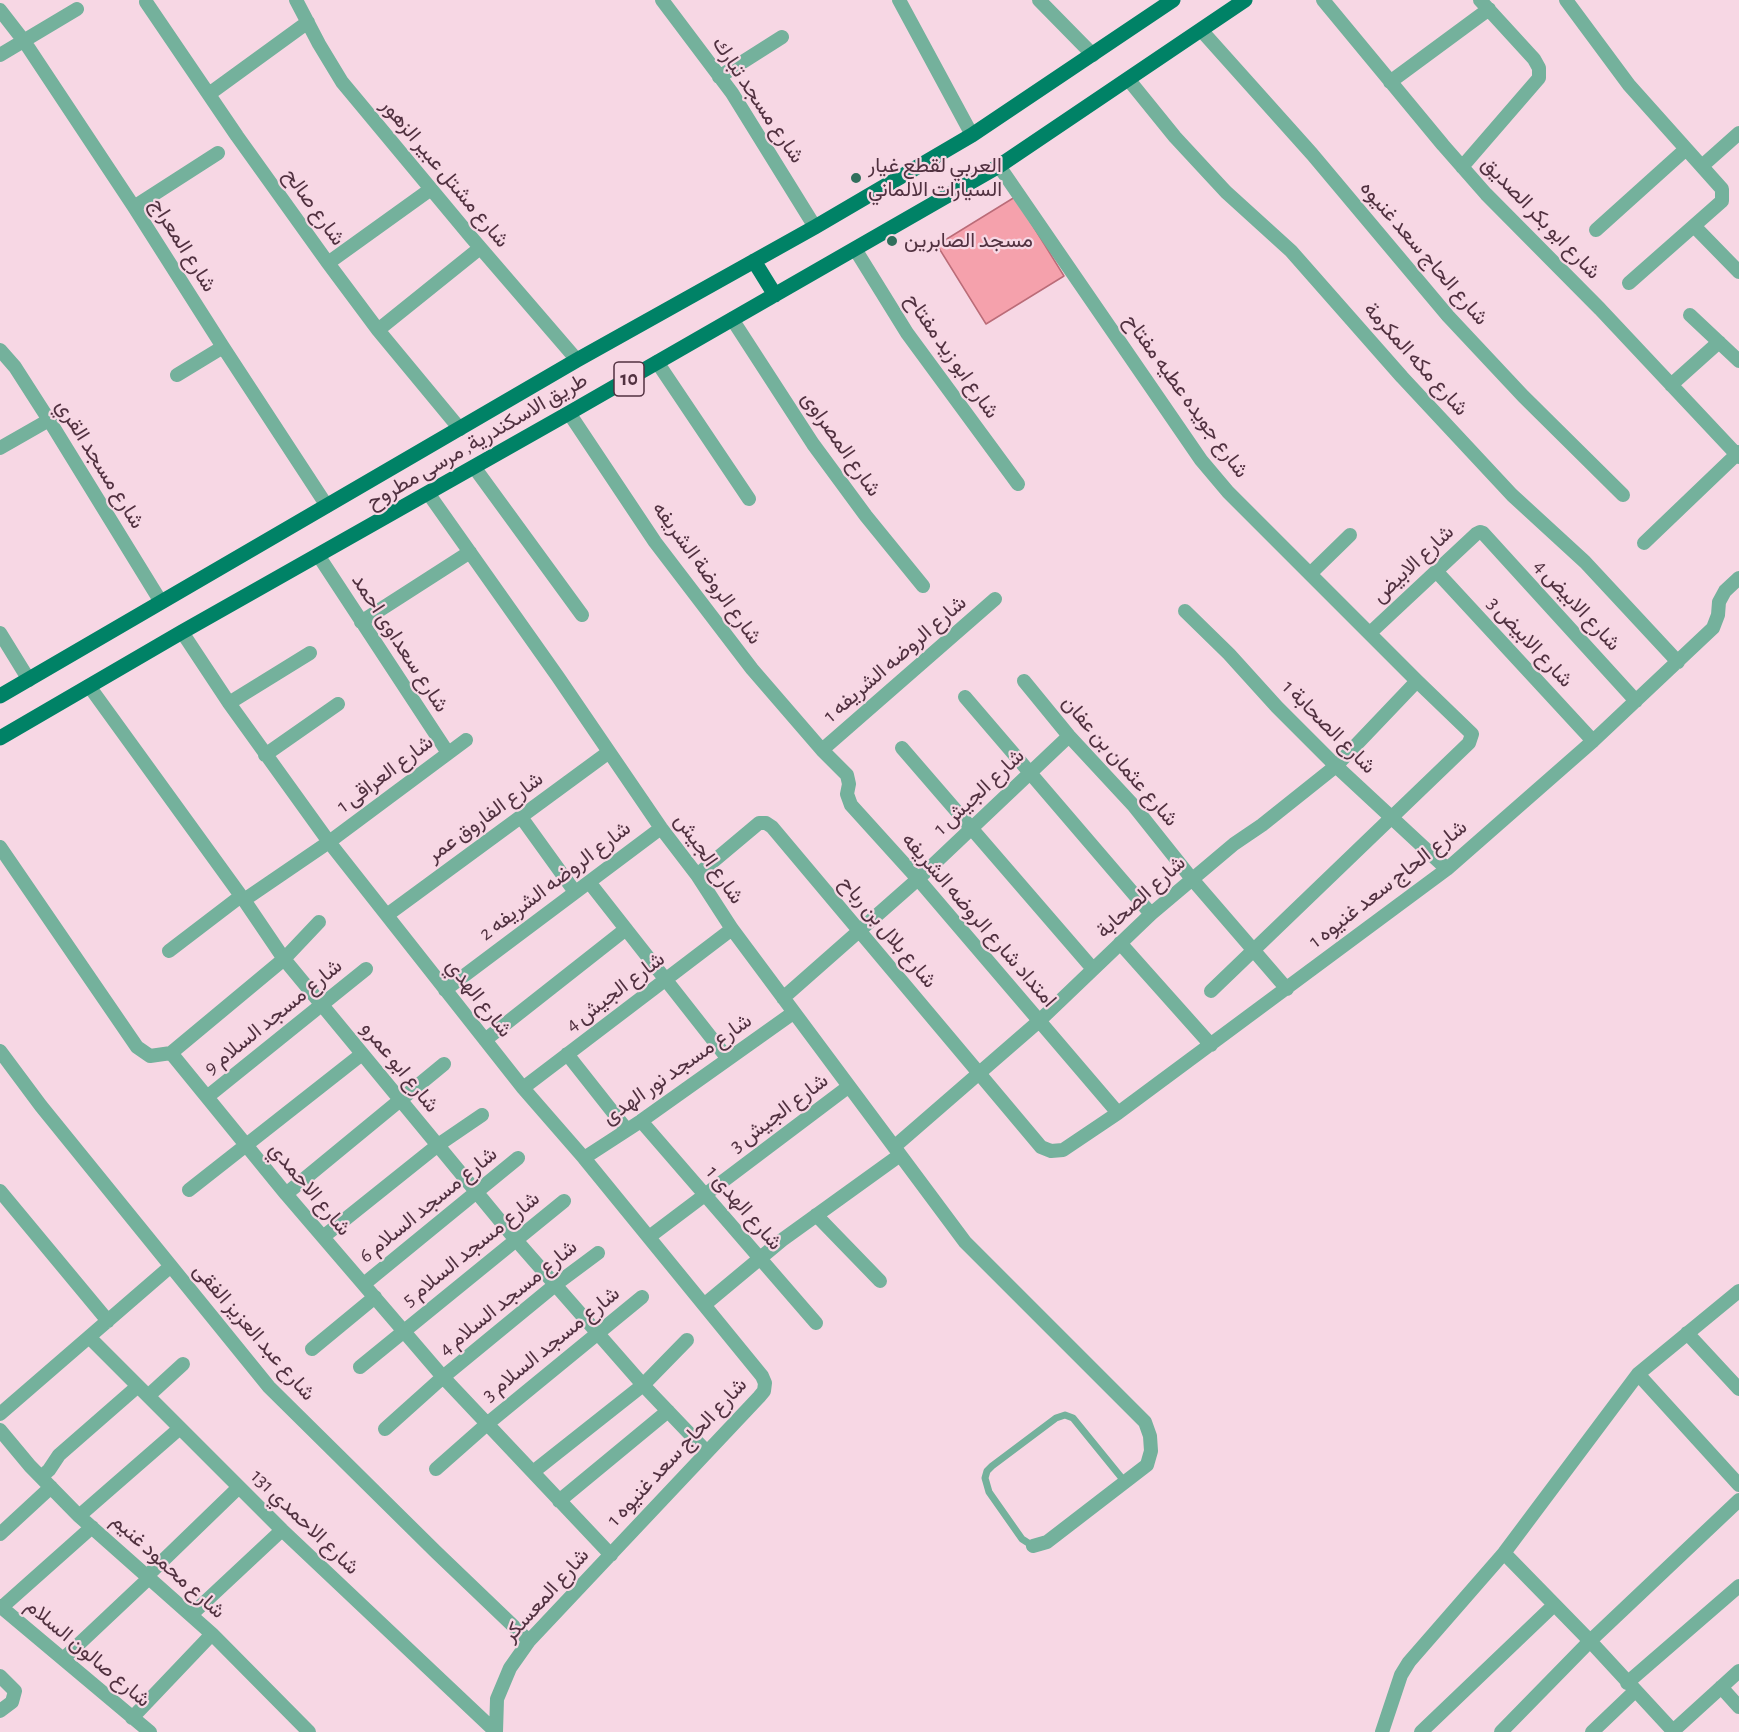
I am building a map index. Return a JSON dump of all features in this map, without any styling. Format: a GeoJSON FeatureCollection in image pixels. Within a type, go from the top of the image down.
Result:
{"type":"FeatureCollection","features":[{"type":"Feature","properties":{"kind":"main road","name":"طريق الاسكندرية, مرسى مطروح"},"geometry":{"type":"LineString","coordinates":[[0,696],[577,360],[972,135],[1173,0]]}},
{"type":"Feature","properties":{"kind":"main road","name":"طريق الاسكندرية, مرسى مطروح"},"geometry":{"type":"LineString","coordinates":[[0,738],[999,166],[1245,0]]}},
{"type":"Feature","properties":{"kind":"main road"},"geometry":{"type":"LineString","coordinates":[[754,261],[775,295]]}},
{"type":"Feature","properties":{"kind":"street","name":"شارع مشتل عبير الزهور"},"geometry":{"type":"LineString","coordinates":[[296,0],[342,82],[577,360]]}},
{"type":"Feature","properties":{"kind":"street","name":"شارع مسجد تبارك"},"geometry":{"type":"LineString","coordinates":[[662,0],[732,93],[815,226]]}},
{"type":"Feature","properties":{"kind":"street"},"geometry":{"type":"LineString","coordinates":[[899,0],[972,135]]}},
{"type":"Feature","properties":{"kind":"street"},"geometry":{"type":"LineString","coordinates":[[1039,0],[1093,55]]}},
{"type":"Feature","properties":{"kind":"street","name":"شارع ابو بكر الصديق"},"geometry":{"type":"LineString","coordinates":[[1323,0],[1462,167],[1738,454]]}},
{"type":"Feature","properties":{"kind":"street"},"geometry":{"type":"LineString","coordinates":[[1566,0],[1629,85],[1722,189],[1724,195],[1722,201],[1629,283]]}},
{"type":"Feature","properties":{"kind":"street","name":"شارع صالح"},"geometry":{"type":"LineString","coordinates":[[146,2],[328,263],[378,330],[460,429]]}},
{"type":"Feature","properties":{"kind":"street"},"geometry":{"type":"LineString","coordinates":[[1390,81],[1484,5],[1534,59],[1539,68],[1539,78],[1462,167]]}},
{"type":"Feature","properties":{"kind":"street"},"geometry":{"type":"LineString","coordinates":[[0,56],[77,9]]}},
{"type":"Feature","properties":{"kind":"street","name":"شارع المعراج"},"geometry":{"type":"LineString","coordinates":[[0,10],[24,41],[134,207],[327,506]]}},
{"type":"Feature","properties":{"kind":"street"},"geometry":{"type":"LineString","coordinates":[[209,94],[308,22]]}},
{"type":"Feature","properties":{"kind":"street","name":"شارع الحاج سعد غنيوه"},"geometry":{"type":"LineString","coordinates":[[1201,30],[1312,154],[1448,316],[1523,396],[1623,495]]}},
{"type":"Feature","properties":{"kind":"street"},"geometry":{"type":"LineString","coordinates":[[719,77],[782,37]]}},
{"type":"Feature","properties":{"kind":"street","name":"شارع مكه المكرمة"},"geometry":{"type":"LineString","coordinates":[[1128,79],[1175,137],[1226,192],[1291,250],[1401,377],[1512,495],[1585,562],[1678,662]]}},
{"type":"Feature","properties":{"kind":"street"},"geometry":{"type":"LineString","coordinates":[[1702,166],[1737,139]]}},
{"type":"Feature","properties":{"kind":"street"},"geometry":{"type":"LineString","coordinates":[[1596,230],[1686,149]]}},
{"type":"Feature","properties":{"kind":"street"},"geometry":{"type":"LineString","coordinates":[[134,207],[218,153]]}},
{"type":"Feature","properties":{"kind":"street","name":"شارع جويده عطيه مفتاح"},"geometry":{"type":"LineString","coordinates":[[999,166],[1201,460],[1228,492],[1472,734],[1469,743],[1390,817]]}},
{"type":"Feature","properties":{"kind":"street"},"geometry":{"type":"LineString","coordinates":[[328,263],[431,189]]}},
{"type":"Feature","properties":{"kind":"street"},"geometry":{"type":"LineString","coordinates":[[1694,226],[1739,272]]}},
{"type":"Feature","properties":{"kind":"street"},"geometry":{"type":"LineString","coordinates":[[378,330],[480,248]]}},
{"type":"Feature","properties":{"kind":"street","name":"شارع ابو زيد مفتاح"},"geometry":{"type":"LineString","coordinates":[[855,249],[908,333],[1018,484]]}},
{"type":"Feature","properties":{"kind":"street"},"geometry":{"type":"LineString","coordinates":[[1690,315],[1739,361]]}},
{"type":"Feature","properties":{"kind":"street","name":"شارع المصراوى"},"geometry":{"type":"LineString","coordinates":[[732,320],[813,444],[866,516],[923,586]]}},
{"type":"Feature","properties":{"kind":"street"},"geometry":{"type":"LineString","coordinates":[[1671,385],[1719,342]]}},
{"type":"Feature","properties":{"kind":"street"},"geometry":{"type":"LineString","coordinates":[[177,375],[223,347]]}},
{"type":"Feature","properties":{"kind":"street","name":"شارع مسجد القري"},"geometry":{"type":"LineString","coordinates":[[0,350],[15,367],[49,420],[161,602]]}},
{"type":"Feature","properties":{"kind":"street"},"geometry":{"type":"LineString","coordinates":[[657,362],[749,499]]}},
{"type":"Feature","properties":{"kind":"street","name":"شارع الروضة الشريفه"},"geometry":{"type":"LineString","coordinates":[[569,413],[662,551],[752,669],[822,750]]}},
{"type":"Feature","properties":{"kind":"street"},"geometry":{"type":"LineString","coordinates":[[0,448],[49,420]]}},
{"type":"Feature","properties":{"kind":"street"},"geometry":{"type":"LineString","coordinates":[[1644,543],[1738,454]]}},
{"type":"Feature","properties":{"kind":"street"},"geometry":{"type":"LineString","coordinates":[[474,467],[582,615]]}},
{"type":"Feature","properties":{"kind":"street","name":"شارع الجيش"},"geometry":{"type":"LineString","coordinates":[[428,493],[661,828],[697,875],[732,929],[965,1242],[1145,1422],[1150,1436],[1151,1451],[1147,1465],[1047,1542],[1033,1546]]}},
{"type":"Feature","properties":{"kind":"street","name":"شارع الابيض"},"geometry":{"type":"LineString","coordinates":[[1370,633],[1476,534],[1480,532],[1487,536]]}},
{"type":"Feature","properties":{"kind":"street"},"geometry":{"type":"LineString","coordinates":[[1310,574],[1350,535]]}},
{"type":"Feature","properties":{"kind":"street","name":"شارع الابيض 4"},"geometry":{"type":"LineString","coordinates":[[1487,536],[1636,700]]}},
{"type":"Feature","properties":{"kind":"street"},"geometry":{"type":"LineString","coordinates":[[361,622],[470,552]]}},
{"type":"Feature","properties":{"kind":"street","name":"شارع سعداوى احمد"},"geometry":{"type":"LineString","coordinates":[[318,555],[448,753]]}},
{"type":"Feature","properties":{"kind":"street","name":"شارع الابيض 3"},"geometry":{"type":"LineString","coordinates":[[1436,571],[1593,741]]}},
{"type":"Feature","properties":{"kind":"street","name":"شارع الحاج سعد غنيوه 1"},"geometry":{"type":"LineString","coordinates":[[1034,1137],[1041,1146],[1052,1151],[1063,1150],[1118,1113],[1447,869],[1593,741],[1713,628],[1718,615],[1719,602],[1725,591],[1739,578]]}},
{"type":"Feature","properties":{"kind":"street","name":"شارع الروضه الشريفه 1"},"geometry":{"type":"LineString","coordinates":[[822,750],[995,599]]}},
{"type":"Feature","properties":{"kind":"street","name":"شارع الصحابة 1"},"geometry":{"type":"LineString","coordinates":[[1185,611],[1336,766],[1447,869]]}},
{"type":"Feature","properties":{"kind":"street","name":"شارع الهدي"},"geometry":{"type":"LineString","coordinates":[[182,632],[265,755],[329,842],[523,1088],[584,1158],[762,1376]]}},
{"type":"Feature","properties":{"kind":"street"},"geometry":{"type":"LineString","coordinates":[[0,633],[29,680]]}},
{"type":"Feature","properties":{"kind":"street"},"geometry":{"type":"LineString","coordinates":[[229,703],[310,653]]}},
{"type":"Feature","properties":{"kind":"street","name":"شارع عثمان بن عفان"},"geometry":{"type":"LineString","coordinates":[[1024,681],[1069,736],[1133,805],[1192,879],[1287,988]]}},
{"type":"Feature","properties":{"kind":"street","name":"شارع الصحابة"},"geometry":{"type":"LineString","coordinates":[[704,1305],[897,1151],[1038,1022],[1151,914],[1234,844],[1262,825],[1336,766],[1417,681]]}},
{"type":"Feature","properties":{"kind":"street","name":"شارع ابو عمرو"},"geometry":{"type":"LineString","coordinates":[[89,686],[284,958],[555,1285],[706,1452]]}},
{"type":"Feature","properties":{"kind":"street"},"geometry":{"type":"LineString","coordinates":[[965,697],[1151,914]]}},
{"type":"Feature","properties":{"kind":"street"},"geometry":{"type":"LineString","coordinates":[[265,755],[339,704]]}},
{"type":"Feature","properties":{"kind":"street","name":"شارع الجيش 1"},"geometry":{"type":"LineString","coordinates":[[783,998],[918,879],[1069,736]]}},
{"type":"Feature","properties":{"kind":"street","name":"شارع العراقى 1"},"geometry":{"type":"LineString","coordinates":[[169,951],[242,898],[329,842],[466,740]]}},
{"type":"Feature","properties":{"kind":"street"},"geometry":{"type":"LineString","coordinates":[[902,748],[1093,969]]}},
{"type":"Feature","properties":{"kind":"street","name":"امتداد شارع الروضه الشريفه"},"geometry":{"type":"LineString","coordinates":[[822,750],[849,779],[847,794],[851,805],[918,879],[1118,1113]]}},
{"type":"Feature","properties":{"kind":"street","name":"شارع الفاروق عمر"},"geometry":{"type":"LineString","coordinates":[[387,915],[609,752]]}},
{"type":"Feature","properties":{"kind":"street"},"geometry":{"type":"LineString","coordinates":[[521,817],[575,892]]}},
{"type":"Feature","properties":{"kind":"street"},"geometry":{"type":"LineString","coordinates":[[1210,991],[1390,817]]}},
{"type":"Feature","properties":{"kind":"street","name":"شارع بلال بن رباح"},"geometry":{"type":"LineString","coordinates":[[697,875],[759,823],[766,823],[1034,1137]]}},
{"type":"Feature","properties":{"kind":"street","name":"شارع الروضه الشريفه 2"},"geometry":{"type":"LineString","coordinates":[[445,990],[661,828]]}},
{"type":"Feature","properties":{"kind":"street"},"geometry":{"type":"LineString","coordinates":[[0,847],[137,1047],[150,1056],[171,1053],[284,958],[319,922]]}},
{"type":"Feature","properties":{"kind":"street"},"geometry":{"type":"LineString","coordinates":[[589,882],[728,1059]]}},
{"type":"Feature","properties":{"kind":"street"},"geometry":{"type":"LineString","coordinates":[[485,1040],[626,929]]}},
{"type":"Feature","properties":{"kind":"street","name":"شارع الجيش 4"},"geometry":{"type":"LineString","coordinates":[[523,1088],[732,929]]}},
{"type":"Feature","properties":{"kind":"street"},"geometry":{"type":"LineString","coordinates":[[1120,943],[1210,1045]]}},
{"type":"Feature","properties":{"kind":"street","name":"شارع مسجد السلام 9"},"geometry":{"type":"LineString","coordinates":[[207,1097],[366,969]]}},
{"type":"Feature","properties":{"kind":"street","name":"شارع مسجد نور الهدى"},"geometry":{"type":"LineString","coordinates":[[584,1158],[641,1121],[793,1012]]}},
{"type":"Feature","properties":{"kind":"street","name":"شارع عبد العزيز الفقى"},"geometry":{"type":"LineString","coordinates":[[0,1051],[41,1106],[269,1387],[529,1641]]}},
{"type":"Feature","properties":{"kind":"street","name":"شارع الاحمدي"},"geometry":{"type":"LineString","coordinates":[[171,1053],[286,1194],[443,1377],[611,1555]]}},
{"type":"Feature","properties":{"kind":"street"},"geometry":{"type":"LineString","coordinates":[[189,1190],[362,1054]]}},
{"type":"Feature","properties":{"kind":"street"},"geometry":{"type":"LineString","coordinates":[[567,1054],[627,1130]]}},
{"type":"Feature","properties":{"kind":"street"},"geometry":{"type":"LineString","coordinates":[[286,1194],[444,1064]]}},
{"type":"Feature","properties":{"kind":"street","name":"شارع الجيش 3"},"geometry":{"type":"LineString","coordinates":[[649,1237],[848,1087]]}},
{"type":"Feature","properties":{"kind":"street"},"geometry":{"type":"LineString","coordinates":[[323,1237],[438,1145],[482,1115]]}},
{"type":"Feature","properties":{"kind":"street","name":"شارع الهدى 1"},"geometry":{"type":"LineString","coordinates":[[641,1121],[816,1323]]}},
{"type":"Feature","properties":{"kind":"street","name":"شارع مسجد السلام 6"},"geometry":{"type":"LineString","coordinates":[[364,1284],[518,1158]]}},
{"type":"Feature","properties":{"kind":"street"},"geometry":{"type":"LineString","coordinates":[[0,1191],[108,1321]]}},
{"type":"Feature","properties":{"kind":"street","name":"شارع مسجد السلام 5"},"geometry":{"type":"LineString","coordinates":[[360,1367],[564,1201]]}},
{"type":"Feature","properties":{"kind":"street"},"geometry":{"type":"LineString","coordinates":[[816,1215],[880,1281]]}},
{"type":"Feature","properties":{"kind":"street","name":"شارع مسجد السلام 4"},"geometry":{"type":"LineString","coordinates":[[386,1430],[443,1377],[555,1285],[598,1253]]}},
{"type":"Feature","properties":{"kind":"street"},"geometry":{"type":"LineString","coordinates":[[0,1414],[171,1266]]}},
{"type":"Feature","properties":{"kind":"street"},"geometry":{"type":"LineString","coordinates":[[1382,1732],[1401,1675],[1409,1662],[1504,1553],[1638,1374],[1739,1292]]}},
{"type":"Feature","properties":{"kind":"street"},"geometry":{"type":"LineString","coordinates":[[312,1349],[375,1297]]}},
{"type":"Feature","properties":{"kind":"street","name":"شارع مسجد السلام 3"},"geometry":{"type":"LineString","coordinates":[[436,1469],[487,1424],[642,1297]]}},
{"type":"Feature","properties":{"kind":"street"},"geometry":{"type":"LineString","coordinates":[[1687,1333],[1739,1389]]}},
{"type":"Feature","properties":{"kind":"street","name":"شارع الاحمدي 131"},"geometry":{"type":"LineString","coordinates":[[89,1337],[282,1530],[496,1732]]}},
{"type":"Feature","properties":{"kind":"street"},"geometry":{"type":"LineString","coordinates":[[533,1472],[643,1384],[687,1340]]}},
{"type":"Feature","properties":{"kind":"street"},"geometry":{"type":"LineString","coordinates":[[41,1477],[59,1455],[143,1391],[183,1364]]}},
{"type":"Feature","properties":{"kind":"street"},"geometry":{"type":"LineString","coordinates":[[1638,1374],[1739,1485]]}},
{"type":"Feature","properties":{"kind":"street","name":"شارع الحاج سعد غنيوه 1"},"geometry":{"type":"LineString","coordinates":[[611,1555],[764,1391],[765,1383],[762,1376]]}},
{"type":"Feature","properties":{"kind":"street"},"geometry":{"type":"LineString","coordinates":[[559,1501],[668,1411]]}},
{"type":"Feature","properties":{"kind":"street"},"geometry":{"type":"LineString","coordinates":[[80,1516],[180,1428]]}},
{"type":"Feature","properties":{"kind":"street","name":"شارع محمود غنيم"},"geometry":{"type":"LineString","coordinates":[[1,1434],[80,1516],[212,1634],[309,1732]]}},
{"type":"Feature","properties":{"kind":"street"},"geometry":{"type":"LineString","coordinates":[[0,1534],[51,1487]]}},
{"type":"Feature","properties":{"kind":"street"},"geometry":{"type":"LineString","coordinates":[[63,1659],[239,1487]]}},
{"type":"Feature","properties":{"kind":"street"},"geometry":{"type":"LineString","coordinates":[[1501,1732],[1590,1641],[1739,1500]]}},
{"type":"Feature","properties":{"kind":"street"},"geometry":{"type":"LineString","coordinates":[[1,1606],[92,1527]]}},
{"type":"Feature","properties":{"kind":"street"},"geometry":{"type":"LineString","coordinates":[[191,1615],[282,1530]]}},
{"type":"Feature","properties":{"kind":"street"},"geometry":{"type":"LineString","coordinates":[[1504,1553],[1590,1641],[1673,1732],[1739,1671]]}},
{"type":"Feature","properties":{"kind":"street","name":"شارع المعسكر"},"geometry":{"type":"LineString","coordinates":[[496,1732],[497,1699],[510,1668],[529,1641],[611,1555]]}},
{"type":"Feature","properties":{"kind":"street"},"geometry":{"type":"LineString","coordinates":[[1592,1732],[1631,1687],[1739,1586]]}},
{"type":"Feature","properties":{"kind":"street"},"geometry":{"type":"LineString","coordinates":[[1421,1732],[1554,1605]]}},
{"type":"Feature","properties":{"kind":"street","name":"شارع صالون السلام"},"geometry":{"type":"LineString","coordinates":[[1,1606],[134,1724],[150,1732]]}},
{"type":"Feature","properties":{"kind":"street"},"geometry":{"type":"LineString","coordinates":[[134,1724],[212,1634]]}},
{"type":"Feature","properties":{"kind":"street"},"geometry":{"type":"LineString","coordinates":[[0,1676],[15,1691],[15,1695],[12,1702],[0,1711]]}},
{"type":"Feature","properties":{"kind":"street"},"geometry":{"type":"LineString","coordinates":[[1721,1687],[1739,1707]]}},
{"type":"Feature","properties":{"kind":"lane"},"geometry":{"type":"LineString","coordinates":[[1033,1546],[1022,1539],[989,1492],[985,1478],[992,1466],[1056,1418],[1065,1415],[1073,1418],[1125,1482]]}},
{"type":"Feature","properties":{"kind":"building"},"geometry":{"type":"Polygon","coordinates":[[[1015,197],[1064,276],[986,324],[937,245],[1015,197]]]}},
{"type":"Feature","properties":{"kind":"place","name":"العربي لقطع غيار السيارات الالماني"},"geometry":{"type":"Point","coordinates":[856,178]}},
{"type":"Feature","properties":{"kind":"place","name":"مسجد الصابرين"},"geometry":{"type":"Point","coordinates":[892,241]}}]}
